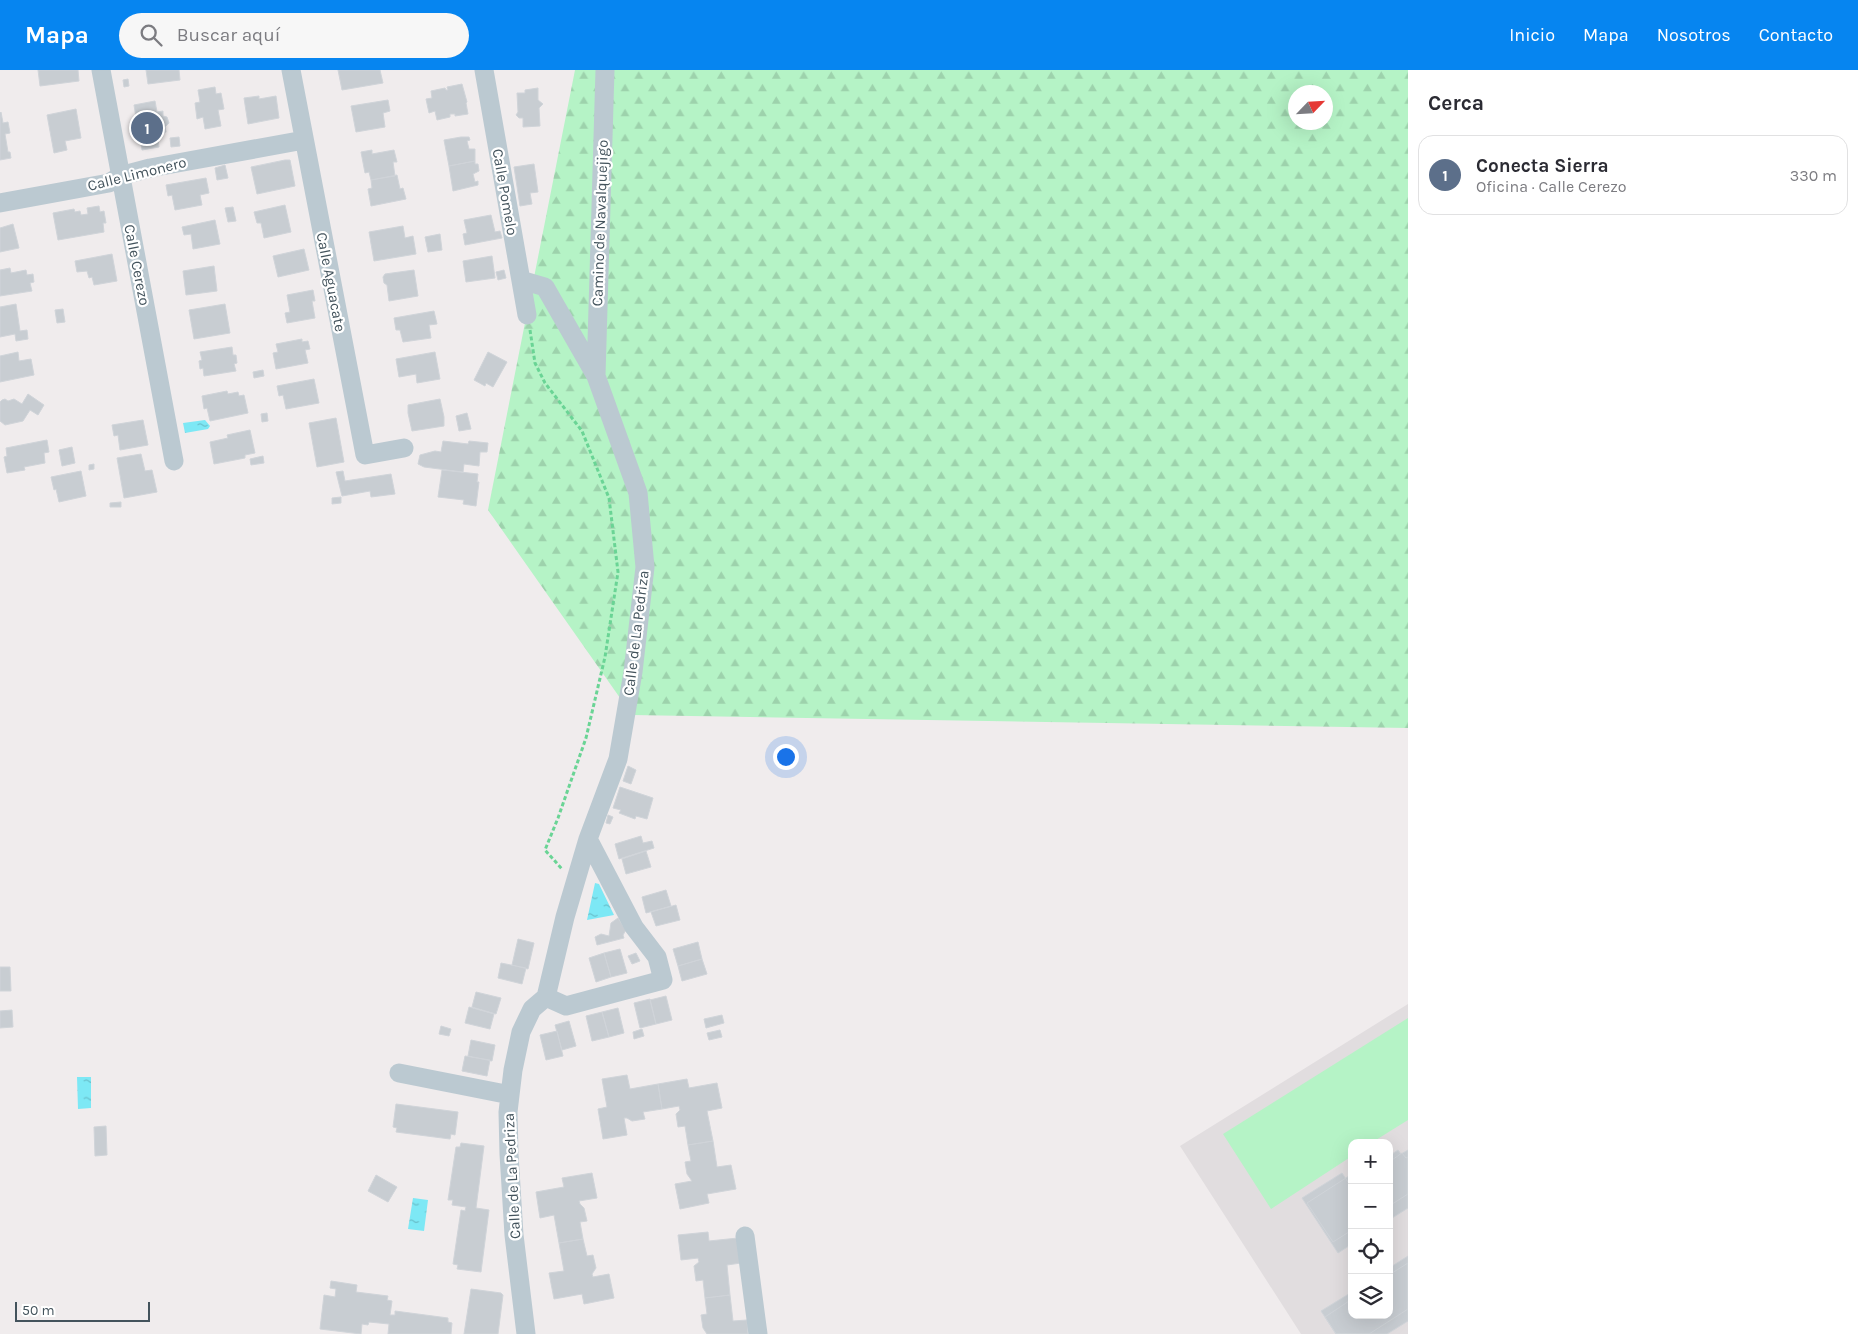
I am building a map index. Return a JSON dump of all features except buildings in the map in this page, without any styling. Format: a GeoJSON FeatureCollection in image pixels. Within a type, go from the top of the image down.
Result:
{"type":"FeatureCollection","features":[{"type":"Feature","properties":{"kind":"street","name":"Calle Cerezo"},"geometry":{"type":"LineString","coordinates":[[101,70],[174,461]]}},
{"type":"Feature","properties":{"kind":"street","name":"Calle Aguacate"},"geometry":{"type":"LineString","coordinates":[[291,70],[365,455],[404,448]]}},
{"type":"Feature","properties":{"kind":"street","name":"Calle Pomelo"},"geometry":{"type":"LineString","coordinates":[[484,70],[527,315]]}},
{"type":"Feature","properties":{"kind":"street","name":"Camino de Navalquejigo"},"geometry":{"type":"LineString","coordinates":[[596,376],[605,70]]}},
{"type":"Feature","properties":{"kind":"street","name":"Calle Limonero"},"geometry":{"type":"LineString","coordinates":[[0,203],[108,183],[120,176],[150,168],[304,140]]}},
{"type":"Feature","properties":{"kind":"street","name":"Calle de La Pedriza"},"geometry":{"type":"LineString","coordinates":[[521,280],[545,287],[596,376],[638,493],[645,567],[633,672],[618,759],[588,838],[565,916],[546,997],[532,1010],[521,1032],[513,1070],[510,1095],[508,1154],[514,1235],[526,1334]]}},
{"type":"Feature","properties":{"kind":"street"},"geometry":{"type":"LineString","coordinates":[[546,997],[566,1006],[663,980],[657,957],[634,927],[588,838]]}},
{"type":"Feature","properties":{"kind":"street"},"geometry":{"type":"LineString","coordinates":[[399,1073],[510,1095]]}},
{"type":"Feature","properties":{"kind":"street"},"geometry":{"type":"LineString","coordinates":[[745,1236],[758,1334]]}},
{"type":"Feature","properties":{"kind":"path"},"geometry":{"type":"LineString","coordinates":[[527,315],[535,363],[545,382],[582,431],[609,498],[618,572],[605,657],[586,738],[545,850],[575,882]]}},
{"type":"Feature","properties":{"kind":"shaded area"},"geometry":{"type":"Polygon","coordinates":[[[1408,1004],[1408,1334],[1301,1334],[1180,1146],[1408,1004]]]}},
{"type":"Feature","properties":{"kind":"green space"},"geometry":{"type":"Polygon","coordinates":[[[575,70],[1408,70],[1408,728],[632,715],[488,510],[575,70]]]}},
{"type":"Feature","properties":{"kind":"green space"},"geometry":{"type":"Polygon","coordinates":[[[1408,1018],[1408,1120],[1377,1139],[1348,1139],[1348,1159],[1271,1209],[1223,1134],[1408,1018]]]}},
{"type":"Feature","properties":{"kind":"water"},"geometry":{"type":"Polygon","coordinates":[[[205,420],[210,426],[208,429],[185,433],[183,423],[205,420]]]}},
{"type":"Feature","properties":{"kind":"water"},"geometry":{"type":"Polygon","coordinates":[[[595,883],[599,884],[614,915],[587,920],[595,883]]]}},
{"type":"Feature","properties":{"kind":"water"},"geometry":{"type":"Polygon","coordinates":[[[77,1077],[91,1077],[91,1108],[78,1109],[77,1077]]]}},
{"type":"Feature","properties":{"kind":"water"},"geometry":{"type":"Polygon","coordinates":[[[413,1198],[428,1200],[424,1231],[408,1229],[413,1198]]]}},
{"type":"Feature","properties":{"kind":"place","name":"Conecta Sierra"},"geometry":{"type":"Point","coordinates":[147,128]}}]}
